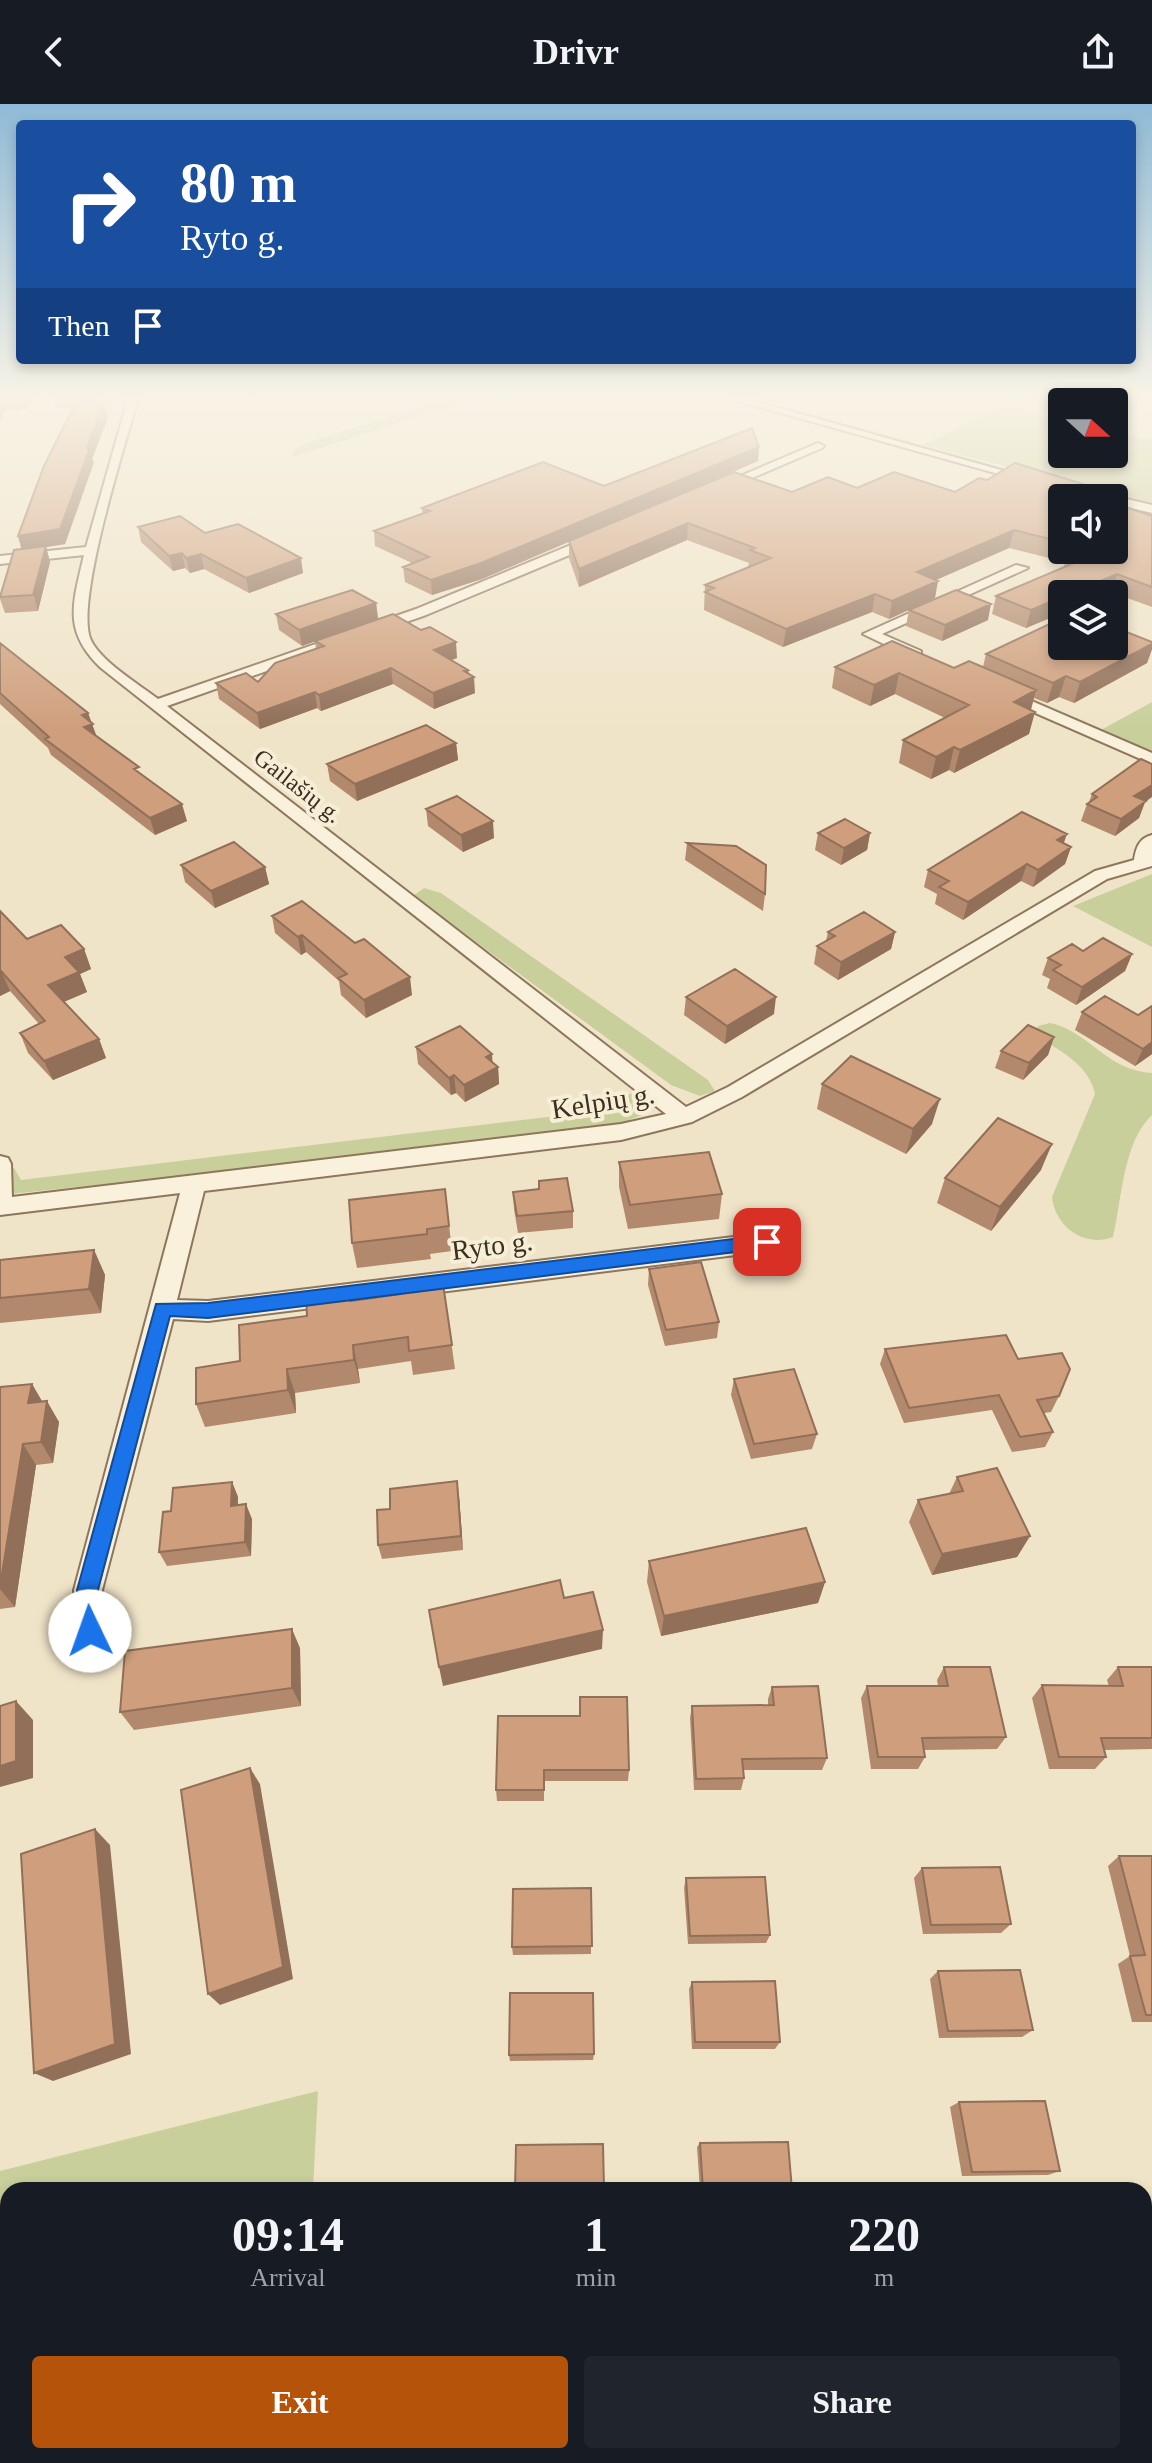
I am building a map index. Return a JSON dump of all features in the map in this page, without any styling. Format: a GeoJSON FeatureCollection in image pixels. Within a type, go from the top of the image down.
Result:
{"type":"FeatureCollection","features":[{"type":"Feature","properties":{"kind":"street","name":"Gailašių g."},"geometry":{"type":"LineString","coordinates":[[103,509],[79,617],[81,635],[95,654],[684,1117]]}},
{"type":"Feature","properties":{"kind":"street"},"geometry":{"type":"LineString","coordinates":[[156,705],[421,612],[612,532]]}},
{"type":"Feature","properties":{"kind":"street"},"geometry":{"type":"LineString","coordinates":[[0,560],[92,550]]}},
{"type":"Feature","properties":{"kind":"street"},"geometry":{"type":"LineString","coordinates":[[927,659],[870,634],[1021,568]]}},
{"type":"Feature","properties":{"kind":"street"},"geometry":{"type":"LineString","coordinates":[[995,690],[1152,759]]}},
{"type":"Feature","properties":{"kind":"street"},"geometry":{"type":"LineString","coordinates":[[1148,861],[1145,847],[1152,840]]}},
{"type":"Feature","properties":{"kind":"street","name":"Kelpių g."},"geometry":{"type":"LineString","coordinates":[[1,1207],[621,1132],[684,1117],[760,1079],[1009,927],[1101,875],[1148,861]]}},
{"type":"Feature","properties":{"kind":"street"},"geometry":{"type":"LineString","coordinates":[[0,1164],[1,1207]]}},
{"type":"Feature","properties":{"kind":"street"},"geometry":{"type":"LineString","coordinates":[[90,1631],[88,1590],[194,1184]]}},
{"type":"Feature","properties":{"kind":"street","name":"Ryto g."},"geometry":{"type":"LineString","coordinates":[[163,1309],[208,1311],[767,1242]]}},
{"type":"Feature","properties":{"kind":"green space"},"geometry":{"type":"Polygon","coordinates":[[[1152,702],[1152,751],[1101,730],[1152,702]]]}},
{"type":"Feature","properties":{"kind":"green space"},"geometry":{"type":"Polygon","coordinates":[[[1152,874],[1152,947],[1073,906],[1152,874]]]}},
{"type":"Feature","properties":{"kind":"green space"},"geometry":{"type":"Polygon","coordinates":[[[424,888],[441,893],[708,1080],[715,1091],[700,1096],[671,1085],[413,896],[424,888]]]}},
{"type":"Feature","properties":{"kind":"green space"},"geometry":{"type":"Polygon","coordinates":[[[1050,1023],[1064,1027],[1123,1065],[1152,1073],[1152,1115],[1142,1126],[1129,1155],[1113,1237],[1102,1240],[1092,1240],[1073,1232],[1065,1226],[1054,1208],[1052,1197],[1095,1094],[1092,1083],[1079,1066],[1034,1034],[1038,1026],[1050,1023]]]}},
{"type":"Feature","properties":{"kind":"green space"},"geometry":{"type":"Polygon","coordinates":[[[636,1091],[646,1102],[642,1115],[614,1126],[294,1165],[0,1195],[0,1165],[14,1168],[21,1180],[597,1111],[636,1091]]]}},
{"type":"Feature","properties":{"kind":"green space"},"geometry":{"type":"Polygon","coordinates":[[[318,2091],[313,2182],[0,2182],[0,2171],[318,2091]]]}},
{"type":"Feature","properties":{"kind":"building"},"geometry":{"type":"Polygon","coordinates":[[[28,509],[67,509],[60,529],[18,536],[28,509]]]}},
{"type":"Feature","properties":{"kind":"building"},"geometry":{"type":"Polygon","coordinates":[[[425,509],[610,509],[481,563],[431,580],[403,567],[429,557],[374,531],[430,511],[425,509]]]}},
{"type":"Feature","properties":{"kind":"building"},"geometry":{"type":"Polygon","coordinates":[[[645,509],[1048,509],[1048,538],[1014,530],[917,572],[938,581],[892,601],[875,594],[786,629],[705,592],[714,588],[705,585],[771,558],[750,550],[755,548],[688,523],[579,569],[569,541],[645,509]]]}},
{"type":"Feature","properties":{"kind":"building"},"geometry":{"type":"Polygon","coordinates":[[[1128,509],[1152,516],[1152,587],[1117,574],[1103,580],[1048,580],[1048,603],[1031,610],[996,596],[1072,564],[1128,564],[1128,509]]]}},
{"type":"Feature","properties":{"kind":"building"},"geometry":{"type":"Polygon","coordinates":[[[180,516],[205,533],[238,524],[301,558],[246,578],[201,554],[186,558],[182,553],[169,556],[138,527],[180,516]]]}},
{"type":"Feature","properties":{"kind":"building"},"geometry":{"type":"Polygon","coordinates":[[[46,546],[33,595],[0,597],[14,550],[46,546]]]}},
{"type":"Feature","properties":{"kind":"building"},"geometry":{"type":"Polygon","coordinates":[[[352,590],[376,603],[299,630],[276,614],[352,590]]]}},
{"type":"Feature","properties":{"kind":"building"},"geometry":{"type":"Polygon","coordinates":[[[956,590],[991,604],[945,625],[909,610],[956,590]]]}},
{"type":"Feature","properties":{"kind":"building"},"geometry":{"type":"Polygon","coordinates":[[[393,614],[421,630],[430,627],[456,642],[434,650],[468,670],[464,671],[474,677],[433,693],[391,668],[319,695],[315,692],[257,713],[216,683],[246,673],[258,682],[275,663],[324,646],[315,641],[393,614]]]}},
{"type":"Feature","properties":{"kind":"building"},"geometry":{"type":"Polygon","coordinates":[[[1048,625],[1048,660],[1122,660],[1080,682],[1066,676],[1053,683],[986,654],[1048,625]]]}},
{"type":"Feature","properties":{"kind":"building"},"geometry":{"type":"Polygon","coordinates":[[[1128,633],[1152,644],[1128,657],[1128,633]]]}},
{"type":"Feature","properties":{"kind":"building"},"geometry":{"type":"Polygon","coordinates":[[[892,641],[954,668],[969,661],[1036,690],[1014,702],[1035,712],[960,750],[954,747],[936,757],[903,740],[969,705],[899,673],[874,685],[835,667],[892,641]]]}},
{"type":"Feature","properties":{"kind":"building"},"geometry":{"type":"Polygon","coordinates":[[[0,643],[88,713],[82,715],[93,724],[84,727],[139,767],[134,769],[182,804],[150,818],[45,739],[49,737],[0,693],[0,643]]]}},
{"type":"Feature","properties":{"kind":"building"},"geometry":{"type":"Polygon","coordinates":[[[426,725],[456,743],[355,784],[327,764],[426,725]]]}},
{"type":"Feature","properties":{"kind":"building"},"geometry":{"type":"Polygon","coordinates":[[[1141,759],[1152,764],[1152,785],[1134,796],[1146,801],[1121,819],[1087,804],[1097,797],[1092,794],[1141,759]]]}},
{"type":"Feature","properties":{"kind":"building"},"geometry":{"type":"Polygon","coordinates":[[[457,796],[493,821],[461,835],[426,809],[457,796]]]}},
{"type":"Feature","properties":{"kind":"building"},"geometry":{"type":"Polygon","coordinates":[[[1022,812],[1067,834],[1057,840],[1071,847],[1038,870],[1027,864],[968,902],[939,887],[949,881],[928,870],[1022,812]]]}},
{"type":"Feature","properties":{"kind":"building"},"geometry":{"type":"Polygon","coordinates":[[[845,819],[870,833],[844,848],[818,833],[845,819]]]}},
{"type":"Feature","properties":{"kind":"building"},"geometry":{"type":"Polygon","coordinates":[[[234,842],[265,867],[211,891],[181,865],[234,842]]]}},
{"type":"Feature","properties":{"kind":"building"},"geometry":{"type":"Polygon","coordinates":[[[687,843],[736,846],[766,865],[765,894],[687,843]]]}},
{"type":"Feature","properties":{"kind":"building"},"geometry":{"type":"Polygon","coordinates":[[[302,901],[355,943],[364,939],[410,977],[364,1000],[338,978],[347,974],[302,935],[298,937],[272,916],[302,901]]]}},
{"type":"Feature","properties":{"kind":"building"},"geometry":{"type":"Polygon","coordinates":[[[0,911],[27,939],[61,925],[84,949],[65,957],[79,972],[48,985],[99,1039],[44,1061],[20,1033],[45,1021],[0,972],[0,911]]]}},
{"type":"Feature","properties":{"kind":"building"},"geometry":{"type":"Polygon","coordinates":[[[864,912],[895,932],[841,962],[817,946],[835,936],[828,932],[864,912]]]}},
{"type":"Feature","properties":{"kind":"building"},"geometry":{"type":"Polygon","coordinates":[[[1103,938],[1132,954],[1082,987],[1053,970],[1061,965],[1048,958],[1072,944],[1083,951],[1103,938]]]}},
{"type":"Feature","properties":{"kind":"building"},"geometry":{"type":"Polygon","coordinates":[[[735,969],[776,997],[727,1026],[686,997],[735,969]]]}},
{"type":"Feature","properties":{"kind":"building"},"geometry":{"type":"Polygon","coordinates":[[[1105,996],[1138,1015],[1152,1006],[1152,1042],[1143,1049],[1082,1012],[1105,996]]]}},
{"type":"Feature","properties":{"kind":"building"},"geometry":{"type":"Polygon","coordinates":[[[1028,1025],[1054,1037],[1029,1063],[1001,1051],[1028,1025]]]}},
{"type":"Feature","properties":{"kind":"building"},"geometry":{"type":"Polygon","coordinates":[[[460,1026],[492,1054],[486,1057],[498,1067],[464,1085],[454,1075],[449,1078],[416,1047],[460,1026]]]}},
{"type":"Feature","properties":{"kind":"building"},"geometry":{"type":"Polygon","coordinates":[[[851,1056],[940,1099],[913,1129],[822,1084],[851,1056]]]}},
{"type":"Feature","properties":{"kind":"building"},"geometry":{"type":"Polygon","coordinates":[[[998,1118],[1052,1144],[1000,1207],[945,1178],[998,1118]]]}},
{"type":"Feature","properties":{"kind":"building"},"geometry":{"type":"Polygon","coordinates":[[[709,1152],[722,1194],[630,1205],[619,1162],[709,1152]]]}},
{"type":"Feature","properties":{"kind":"building"},"geometry":{"type":"Polygon","coordinates":[[[567,1178],[573,1211],[517,1216],[513,1192],[539,1189],[539,1181],[567,1178]]]}},
{"type":"Feature","properties":{"kind":"building"},"geometry":{"type":"Polygon","coordinates":[[[445,1189],[449,1226],[427,1229],[427,1234],[352,1243],[349,1200],[445,1189]]]}},
{"type":"Feature","properties":{"kind":"building"},"geometry":{"type":"Polygon","coordinates":[[[94,1250],[89,1289],[0,1298],[0,1260],[94,1250]]]}},
{"type":"Feature","properties":{"kind":"building"},"geometry":{"type":"Polygon","coordinates":[[[701,1262],[719,1322],[666,1330],[649,1269],[701,1262]]]}},
{"type":"Feature","properties":{"kind":"building"},"geometry":{"type":"Polygon","coordinates":[[[442,1277],[452,1345],[409,1351],[408,1337],[353,1345],[354,1360],[287,1369],[288,1390],[196,1404],[196,1368],[240,1361],[239,1325],[307,1316],[306,1296],[349,1290],[350,1301],[401,1294],[400,1283],[442,1277]]]}},
{"type":"Feature","properties":{"kind":"building"},"geometry":{"type":"Polygon","coordinates":[[[1006,1335],[1018,1359],[1062,1353],[1070,1369],[1059,1396],[1037,1400],[1053,1432],[1020,1437],[999,1395],[909,1408],[885,1349],[1006,1335]]]}},
{"type":"Feature","properties":{"kind":"building"},"geometry":{"type":"Polygon","coordinates":[[[794,1369],[817,1434],[754,1444],[734,1379],[794,1369]]]}},
{"type":"Feature","properties":{"kind":"building"},"geometry":{"type":"Polygon","coordinates":[[[32,1384],[28,1403],[47,1401],[41,1442],[23,1444],[0,1586],[0,1387],[32,1384]]]}},
{"type":"Feature","properties":{"kind":"building"},"geometry":{"type":"Polygon","coordinates":[[[997,1468],[1030,1536],[942,1554],[918,1500],[963,1491],[957,1477],[997,1468]]]}},
{"type":"Feature","properties":{"kind":"building"},"geometry":{"type":"Polygon","coordinates":[[[457,1481],[461,1536],[378,1545],[377,1510],[390,1509],[390,1489],[457,1481]]]}},
{"type":"Feature","properties":{"kind":"building"},"geometry":{"type":"Polygon","coordinates":[[[232,1482],[231,1506],[246,1504],[245,1542],[159,1552],[163,1512],[171,1511],[173,1488],[232,1482]]]}},
{"type":"Feature","properties":{"kind":"building"},"geometry":{"type":"Polygon","coordinates":[[[806,1528],[825,1582],[664,1616],[649,1561],[806,1528]]]}},
{"type":"Feature","properties":{"kind":"building"},"geometry":{"type":"Polygon","coordinates":[[[560,1580],[564,1598],[593,1592],[603,1630],[439,1667],[429,1610],[560,1580]]]}},
{"type":"Feature","properties":{"kind":"building"},"geometry":{"type":"Polygon","coordinates":[[[292,1629],[292,1688],[120,1712],[125,1651],[292,1629]]]}},
{"type":"Feature","properties":{"kind":"building"},"geometry":{"type":"Polygon","coordinates":[[[944,1667],[990,1667],[1006,1737],[922,1738],[925,1757],[878,1757],[867,1686],[948,1686],[944,1667]]]}},
{"type":"Feature","properties":{"kind":"building"},"geometry":{"type":"Polygon","coordinates":[[[1118,1667],[1152,1667],[1152,1738],[1101,1738],[1106,1757],[1059,1757],[1042,1685],[1123,1686],[1118,1667]]]}},
{"type":"Feature","properties":{"kind":"building"},"geometry":{"type":"Polygon","coordinates":[[[818,1686],[827,1758],[742,1759],[744,1778],[696,1779],[692,1706],[774,1705],[772,1687],[818,1686]]]}},
{"type":"Feature","properties":{"kind":"building"},"geometry":{"type":"Polygon","coordinates":[[[580,1697],[627,1697],[629,1770],[544,1770],[544,1790],[496,1790],[498,1716],[580,1716],[580,1697]]]}},
{"type":"Feature","properties":{"kind":"building"},"geometry":{"type":"Polygon","coordinates":[[[16,1701],[16,1761],[0,1766],[0,1706],[16,1701]]]}},
{"type":"Feature","properties":{"kind":"building"},"geometry":{"type":"Polygon","coordinates":[[[250,1768],[283,1967],[208,1994],[181,1790],[250,1768]]]}},
{"type":"Feature","properties":{"kind":"building"},"geometry":{"type":"Polygon","coordinates":[[[95,1829],[115,2044],[34,2073],[21,1854],[95,1829]]]}},
{"type":"Feature","properties":{"kind":"building"},"geometry":{"type":"Polygon","coordinates":[[[1119,1856],[1152,1856],[1152,2015],[1146,2015],[1130,1956],[1145,1955],[1119,1856]]]}},
{"type":"Feature","properties":{"kind":"building"},"geometry":{"type":"Polygon","coordinates":[[[1000,1867],[1011,1924],[931,1925],[922,1868],[1000,1867]]]}},
{"type":"Feature","properties":{"kind":"building"},"geometry":{"type":"Polygon","coordinates":[[[765,1877],[770,1935],[690,1936],[686,1878],[765,1877]]]}},
{"type":"Feature","properties":{"kind":"building"},"geometry":{"type":"Polygon","coordinates":[[[591,1888],[592,1946],[512,1947],[513,1889],[591,1888]]]}},
{"type":"Feature","properties":{"kind":"building"},"geometry":{"type":"Polygon","coordinates":[[[1020,1970],[1033,2030],[948,2031],[938,1971],[1020,1970]]]}},
{"type":"Feature","properties":{"kind":"building"},"geometry":{"type":"Polygon","coordinates":[[[775,1981],[780,2042],[695,2042],[692,1982],[775,1981]]]}},
{"type":"Feature","properties":{"kind":"building"},"geometry":{"type":"Polygon","coordinates":[[[510,1993],[593,1993],[594,2054],[509,2055],[510,1993]]]}},
{"type":"Feature","properties":{"kind":"building"},"geometry":{"type":"Polygon","coordinates":[[[1045,2101],[1060,2171],[972,2172],[959,2102],[1045,2101]]]}},
{"type":"Feature","properties":{"kind":"building"},"geometry":{"type":"Polygon","coordinates":[[[788,2142],[791,2182],[702,2182],[700,2143],[788,2142]]]}},
{"type":"Feature","properties":{"kind":"building"},"geometry":{"type":"Polygon","coordinates":[[[603,2144],[604,2182],[515,2182],[516,2145],[603,2144]]]}},
{"type":"Feature","properties":{"kind":"route"},"geometry":{"type":"LineString","coordinates":[[90,1631],[88,1590],[163,1309],[208,1311],[767,1242]]}}]}
